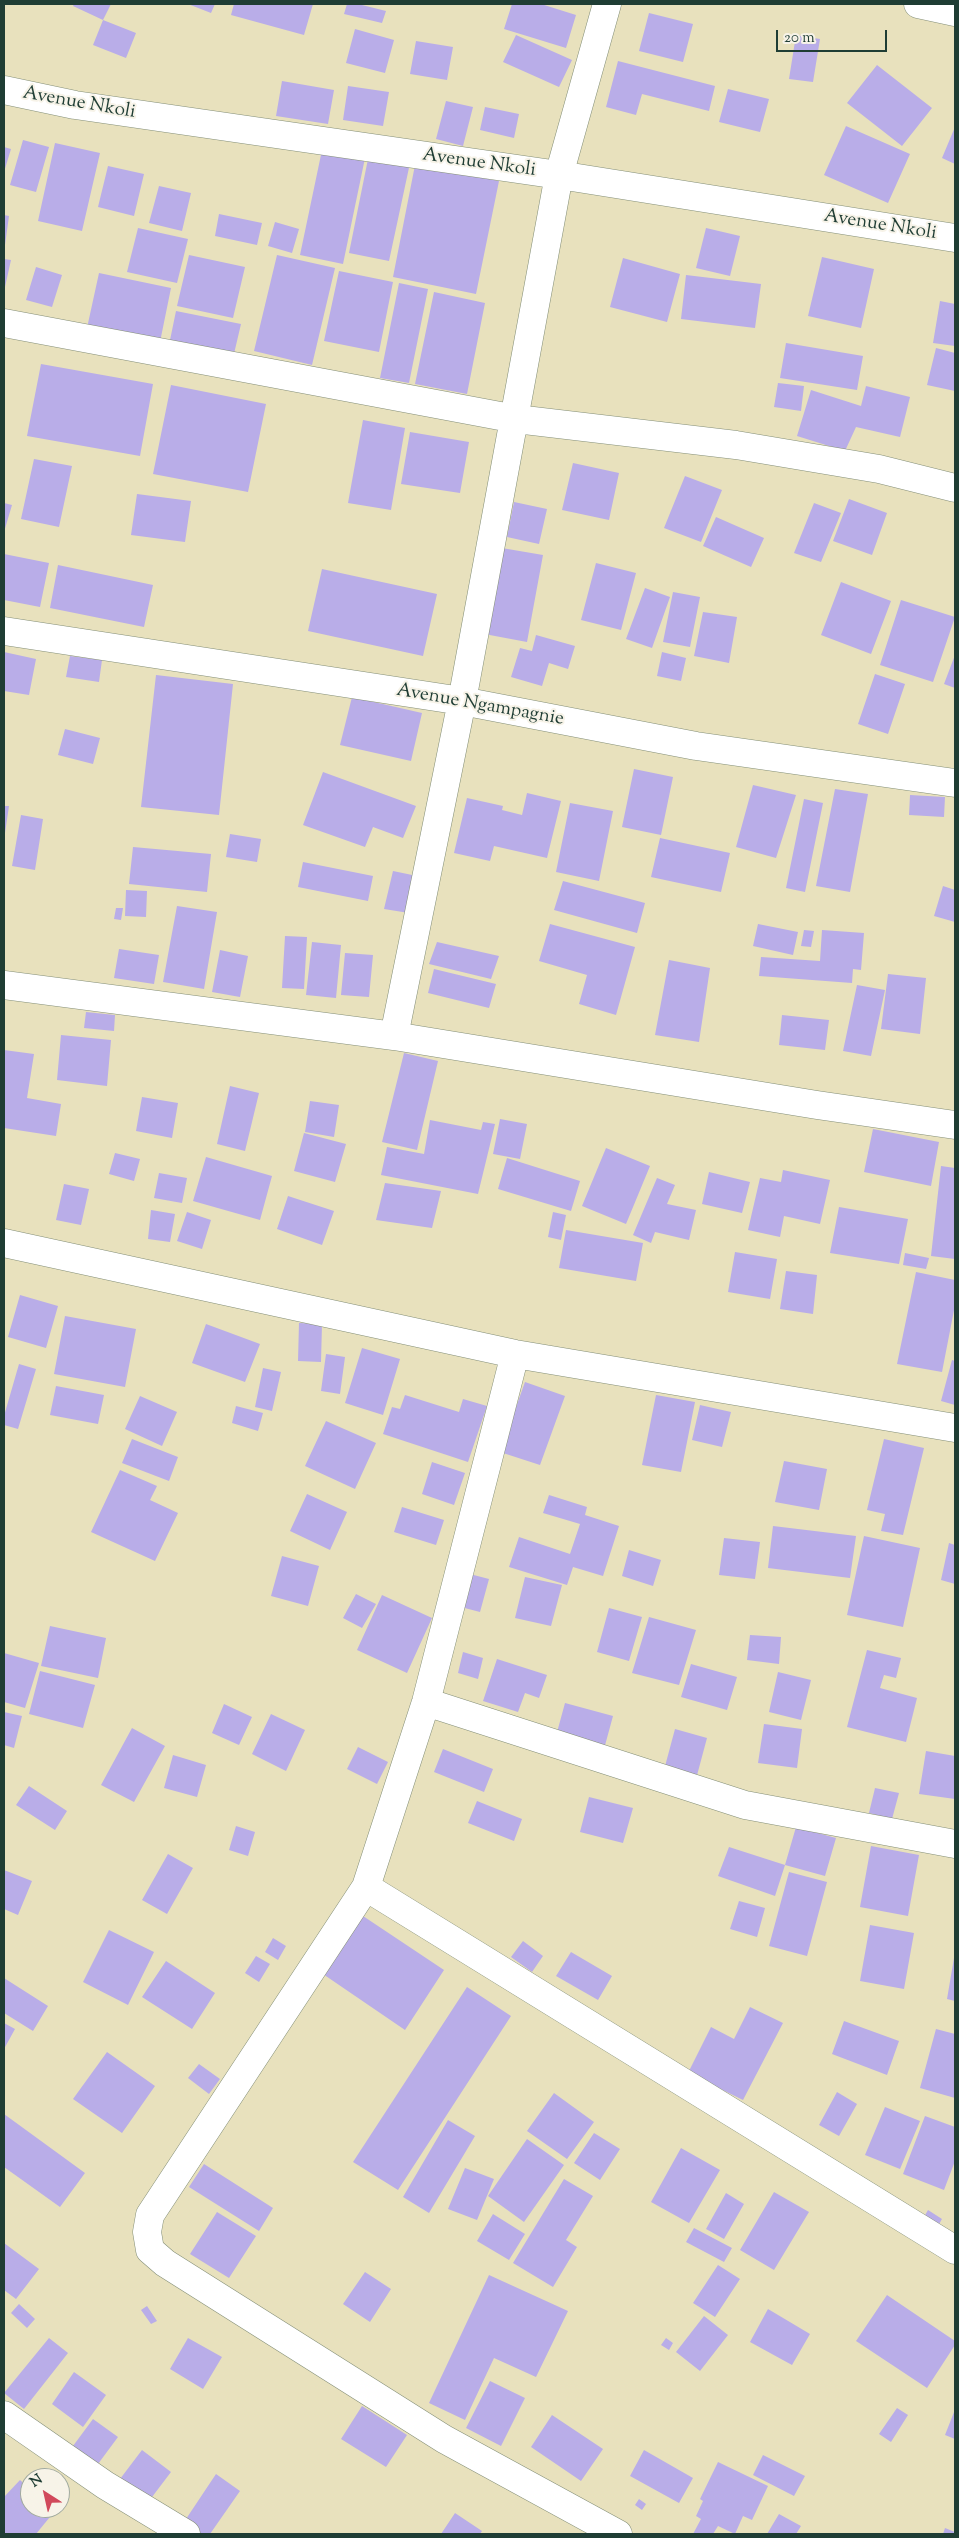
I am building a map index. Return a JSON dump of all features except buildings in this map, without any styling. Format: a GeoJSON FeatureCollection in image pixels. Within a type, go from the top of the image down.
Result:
{"type":"FeatureCollection","features":[{"type":"Feature","properties":{"kind":"street"},"geometry":{"type":"LineString","coordinates":[[394,1036],[462,701],[516,418],[559,175],[607,4]]}},
{"type":"Feature","properties":{"kind":"street"},"geometry":{"type":"LineString","coordinates":[[918,4],[955,12]]}},
{"type":"Feature","properties":{"kind":"street","name":"Avenue Nkoli"},"geometry":{"type":"LineString","coordinates":[[4,90],[75,105],[559,175],[955,238]]}},
{"type":"Feature","properties":{"kind":"street"},"geometry":{"type":"LineString","coordinates":[[4,323],[516,418],[736,445],[879,470],[955,488]]}},
{"type":"Feature","properties":{"kind":"street","name":"Avenue Ngampagnie"},"geometry":{"type":"LineString","coordinates":[[4,631],[462,701],[696,746],[955,783]]}},
{"type":"Feature","properties":{"kind":"street"},"geometry":{"type":"LineString","coordinates":[[4,985],[394,1036],[817,1105],[955,1125]]}},
{"type":"Feature","properties":{"kind":"street"},"geometry":{"type":"LineString","coordinates":[[4,1243],[515,1354],[955,1428]]}},
{"type":"Feature","properties":{"kind":"street"},"geometry":{"type":"LineString","coordinates":[[515,1354],[426,1702],[366,1887],[150,2215],[147,2232],[150,2250],[165,2263],[444,2439],[618,2534]]}},
{"type":"Feature","properties":{"kind":"street"},"geometry":{"type":"LineString","coordinates":[[426,1702],[745,1804],[955,1844]]}},
{"type":"Feature","properties":{"kind":"street"},"geometry":{"type":"LineString","coordinates":[[366,1887],[955,2250]]}},
{"type":"Feature","properties":{"kind":"street"},"geometry":{"type":"LineString","coordinates":[[4,2415],[105,2485],[186,2534]]}}]}
